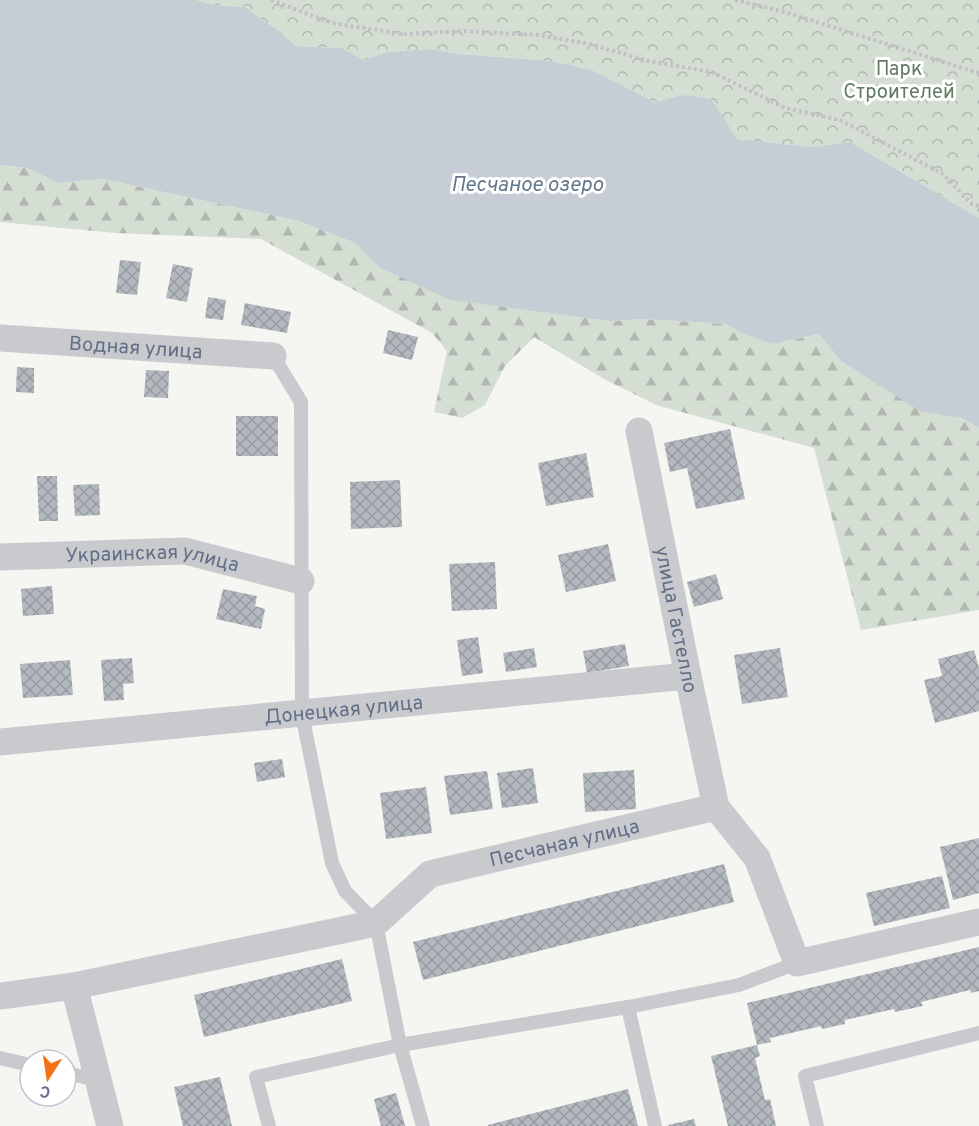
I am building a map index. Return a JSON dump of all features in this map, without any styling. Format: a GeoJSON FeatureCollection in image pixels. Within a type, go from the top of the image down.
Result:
{"type":"FeatureCollection","features":[{"type":"Feature","properties":{"kind":"street","name":"Водная улица"},"geometry":{"type":"LineString","coordinates":[[0,338],[273,356]]}},
{"type":"Feature","properties":{"kind":"street","name":"улица Гастелло"},"geometry":{"type":"LineString","coordinates":[[639,431],[716,807]]}},
{"type":"Feature","properties":{"kind":"street","name":"Украинская улица"},"geometry":{"type":"LineString","coordinates":[[0,557],[184,551],[301,581]]}},
{"type":"Feature","properties":{"kind":"street","name":"Донецкая улица"},"geometry":{"type":"LineString","coordinates":[[0,742],[688,676]]}},
{"type":"Feature","properties":{"kind":"street","name":"Песчаная улица"},"geometry":{"type":"LineString","coordinates":[[376,923],[430,874],[716,807]]}},
{"type":"Feature","properties":{"kind":"street"},"geometry":{"type":"LineString","coordinates":[[716,807],[757,858],[797,963],[979,922]]}},
{"type":"Feature","properties":{"kind":"street"},"geometry":{"type":"LineString","coordinates":[[0,996],[74,986],[376,923]]}},
{"type":"Feature","properties":{"kind":"street"},"geometry":{"type":"LineString","coordinates":[[74,986],[110,1126]]}},
{"type":"Feature","properties":{"kind":"lane"},"geometry":{"type":"LineString","coordinates":[[273,356],[301,402],[302,714],[332,863],[345,891],[376,923],[400,1046],[423,1126]]}},
{"type":"Feature","properties":{"kind":"lane"},"geometry":{"type":"LineString","coordinates":[[269,1126],[256,1077],[400,1046],[628,1007],[739,985],[797,963]]}},
{"type":"Feature","properties":{"kind":"lane"},"geometry":{"type":"LineString","coordinates":[[628,1007],[655,1126]]}},
{"type":"Feature","properties":{"kind":"lane"},"geometry":{"type":"LineString","coordinates":[[817,1126],[805,1076],[979,1033]]}},
{"type":"Feature","properties":{"kind":"lane"},"geometry":{"type":"LineString","coordinates":[[0,1058],[18,1062]]}},
{"type":"Feature","properties":{"kind":"lane"},"geometry":{"type":"LineString","coordinates":[[78,1075],[98,1080]]}},
{"type":"Feature","properties":{"kind":"path"},"geometry":{"type":"LineString","coordinates":[[271,0],[332,23],[344,25],[402,34],[465,31],[537,35],[590,44],[648,60],[712,72],[785,108],[840,120],[943,174],[972,204],[979,206]]}},
{"type":"Feature","properties":{"kind":"path"},"geometry":{"type":"LineString","coordinates":[[735,0],[788,13],[979,73]]}},
{"type":"Feature","properties":{"kind":"green space","name":"Парк Строителей"},"geometry":{"type":"Polygon","coordinates":[[[196,0],[979,0],[979,218],[850,142],[813,147],[737,139],[683,95],[655,102],[592,70],[551,61],[460,54],[429,49],[387,52],[364,60],[342,48],[296,46],[245,7],[214,5],[196,0]]]}},
{"type":"Feature","properties":{"kind":"green space"},"geometry":{"type":"Polygon","coordinates":[[[0,165],[27,168],[58,183],[103,179],[299,221],[355,243],[379,267],[611,321],[645,319],[726,324],[746,335],[773,344],[819,334],[841,361],[920,410],[962,418],[979,428],[979,610],[861,630],[814,448],[656,405],[604,379],[534,337],[505,366],[485,405],[462,418],[434,412],[447,351],[432,333],[261,239],[115,233],[0,222],[0,165]]]}},
{"type":"Feature","properties":{"kind":"water","name":"Песчаное озеро"},"geometry":{"type":"Polygon","coordinates":[[[0,0],[196,0],[214,5],[245,7],[296,46],[342,48],[364,60],[387,52],[429,49],[460,54],[551,61],[592,70],[655,102],[683,95],[711,99],[737,139],[813,147],[850,142],[979,218],[979,428],[962,418],[920,411],[841,361],[819,334],[773,344],[746,335],[726,324],[645,319],[611,321],[450,300],[379,267],[355,243],[299,221],[103,179],[58,183],[27,168],[0,165],[0,0]]]}},
{"type":"Feature","properties":{"kind":"building"},"geometry":{"type":"Polygon","coordinates":[[[120,260],[141,262],[137,295],[116,293],[120,260]]]}},
{"type":"Feature","properties":{"kind":"building"},"geometry":{"type":"Polygon","coordinates":[[[173,264],[193,268],[187,302],[166,298],[173,264]]]}},
{"type":"Feature","properties":{"kind":"building"},"geometry":{"type":"Polygon","coordinates":[[[208,297],[226,300],[223,320],[205,318],[208,297]]]}},
{"type":"Feature","properties":{"kind":"building"},"geometry":{"type":"Polygon","coordinates":[[[245,303],[291,312],[287,333],[241,325],[245,303]]]}},
{"type":"Feature","properties":{"kind":"building"},"geometry":{"type":"Polygon","coordinates":[[[388,330],[418,337],[412,360],[383,353],[388,330]]]}},
{"type":"Feature","properties":{"kind":"building"},"geometry":{"type":"Polygon","coordinates":[[[17,367],[34,368],[34,393],[16,392],[17,367]]]}},
{"type":"Feature","properties":{"kind":"building"},"geometry":{"type":"Polygon","coordinates":[[[146,370],[169,371],[168,398],[144,397],[146,370]]]}},
{"type":"Feature","properties":{"kind":"building"},"geometry":{"type":"Polygon","coordinates":[[[236,416],[278,416],[278,456],[236,456],[236,416]]]}},
{"type":"Feature","properties":{"kind":"building"},"geometry":{"type":"Polygon","coordinates":[[[730,429],[745,499],[696,509],[687,468],[670,472],[664,443],[730,429]]]}},
{"type":"Feature","properties":{"kind":"building"},"geometry":{"type":"Polygon","coordinates":[[[586,453],[594,497],[546,506],[538,463],[586,453]]]}},
{"type":"Feature","properties":{"kind":"building"},"geometry":{"type":"Polygon","coordinates":[[[37,476],[57,476],[58,521],[39,521],[37,476]]]}},
{"type":"Feature","properties":{"kind":"building"},"geometry":{"type":"Polygon","coordinates":[[[400,480],[402,527],[351,529],[350,482],[400,480]]]}},
{"type":"Feature","properties":{"kind":"building"},"geometry":{"type":"Polygon","coordinates":[[[99,484],[100,515],[75,516],[73,485],[99,484]]]}},
{"type":"Feature","properties":{"kind":"building"},"geometry":{"type":"Polygon","coordinates":[[[608,544],[616,581],[566,592],[558,555],[608,544]]]}},
{"type":"Feature","properties":{"kind":"building"},"geometry":{"type":"Polygon","coordinates":[[[495,562],[497,609],[452,611],[449,564],[495,562]]]}},
{"type":"Feature","properties":{"kind":"building"},"geometry":{"type":"Polygon","coordinates":[[[716,574],[723,599],[694,607],[687,582],[716,574]]]}},
{"type":"Feature","properties":{"kind":"building"},"geometry":{"type":"Polygon","coordinates":[[[52,586],[54,614],[23,616],[21,589],[52,586]]]}},
{"type":"Feature","properties":{"kind":"building"},"geometry":{"type":"Polygon","coordinates":[[[223,589],[257,596],[255,606],[265,609],[261,629],[216,619],[223,589]]]}},
{"type":"Feature","properties":{"kind":"building"},"geometry":{"type":"Polygon","coordinates":[[[478,637],[483,673],[462,676],[457,640],[478,637]]]}},
{"type":"Feature","properties":{"kind":"building"},"geometry":{"type":"Polygon","coordinates":[[[625,644],[629,666],[587,673],[583,651],[625,644]]]}},
{"type":"Feature","properties":{"kind":"building"},"geometry":{"type":"Polygon","coordinates":[[[534,648],[537,667],[506,672],[503,653],[534,648]]]}},
{"type":"Feature","properties":{"kind":"building"},"geometry":{"type":"Polygon","coordinates":[[[780,648],[788,697],[742,704],[734,655],[780,648]]]}},
{"type":"Feature","properties":{"kind":"building"},"geometry":{"type":"Polygon","coordinates":[[[974,650],[979,668],[979,711],[935,723],[924,680],[942,676],[938,659],[974,650]]]}},
{"type":"Feature","properties":{"kind":"building"},"geometry":{"type":"Polygon","coordinates":[[[132,658],[134,683],[123,684],[124,700],[104,701],[101,660],[132,658]]]}},
{"type":"Feature","properties":{"kind":"building"},"geometry":{"type":"Polygon","coordinates":[[[70,660],[73,695],[23,698],[20,664],[70,660]]]}},
{"type":"Feature","properties":{"kind":"building"},"geometry":{"type":"Polygon","coordinates":[[[282,759],[285,777],[257,782],[254,763],[282,759]]]}},
{"type":"Feature","properties":{"kind":"building"},"geometry":{"type":"Polygon","coordinates":[[[533,768],[538,803],[502,808],[497,773],[533,768]]]}},
{"type":"Feature","properties":{"kind":"building"},"geometry":{"type":"Polygon","coordinates":[[[634,770],[636,809],[585,812],[583,773],[634,770]]]}},
{"type":"Feature","properties":{"kind":"building"},"geometry":{"type":"Polygon","coordinates":[[[487,771],[493,809],[450,815],[444,776],[487,771]]]}},
{"type":"Feature","properties":{"kind":"building"},"geometry":{"type":"Polygon","coordinates":[[[426,787],[432,833],[386,839],[380,793],[426,787]]]}},
{"type":"Feature","properties":{"kind":"building"},"geometry":{"type":"Polygon","coordinates":[[[979,838],[979,893],[953,900],[940,847],[979,838]]]}},
{"type":"Feature","properties":{"kind":"building"},"geometry":{"type":"Polygon","coordinates":[[[724,864],[734,902],[423,980],[413,942],[724,864]]]}},
{"type":"Feature","properties":{"kind":"building"},"geometry":{"type":"Polygon","coordinates":[[[942,876],[950,908],[874,926],[866,893],[942,876]]]}},
{"type":"Feature","properties":{"kind":"building"},"geometry":{"type":"Polygon","coordinates":[[[979,947],[979,991],[971,993],[970,990],[921,1002],[923,1006],[895,1012],[894,1009],[845,1020],[845,1024],[822,1029],[821,1026],[770,1038],[771,1042],[757,1045],[747,1003],[979,947]]]}},
{"type":"Feature","properties":{"kind":"building"},"geometry":{"type":"Polygon","coordinates":[[[342,959],[352,1001],[204,1037],[194,995],[342,959]]]}},
{"type":"Feature","properties":{"kind":"building"},"geometry":{"type":"Polygon","coordinates":[[[757,1045],[760,1056],[755,1058],[765,1100],[770,1099],[776,1126],[728,1126],[711,1056],[757,1045]]]}},
{"type":"Feature","properties":{"kind":"building"},"geometry":{"type":"Polygon","coordinates":[[[220,1077],[232,1126],[183,1126],[174,1087],[220,1077]]]}},
{"type":"Feature","properties":{"kind":"building"},"geometry":{"type":"Polygon","coordinates":[[[628,1089],[638,1126],[488,1126],[488,1125],[628,1089]]]}},
{"type":"Feature","properties":{"kind":"building"},"geometry":{"type":"Polygon","coordinates":[[[396,1093],[405,1126],[381,1126],[374,1099],[396,1093]]]}},
{"type":"Feature","properties":{"kind":"building"},"geometry":{"type":"Polygon","coordinates":[[[694,1119],[696,1126],[668,1125],[694,1119]]]}}]}
